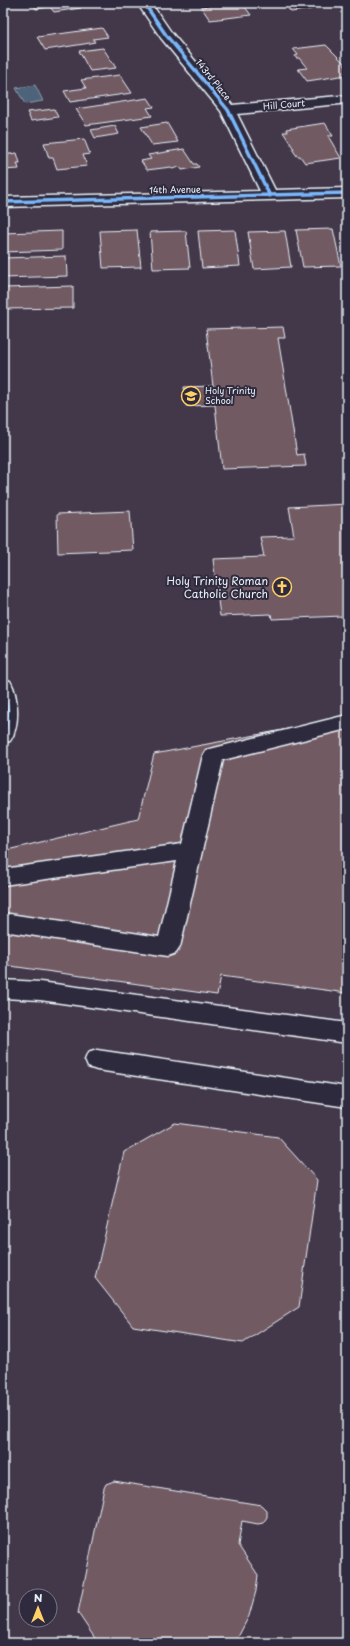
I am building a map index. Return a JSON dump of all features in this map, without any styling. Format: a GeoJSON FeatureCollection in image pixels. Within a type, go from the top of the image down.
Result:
{"type":"FeatureCollection","features":[{"type":"Feature","properties":{"kind":"street","name":"143rd Place"},"geometry":{"type":"LineString","coordinates":[[144,3],[166,35],[228,110],[270,196]]}},
{"type":"Feature","properties":{"kind":"street","name":"Hill Court"},"geometry":{"type":"LineString","coordinates":[[228,110],[344,96]]}},
{"type":"Feature","properties":{"kind":"street","name":"14th Avenue"},"geometry":{"type":"LineString","coordinates":[[3,202],[347,193]]}},
{"type":"Feature","properties":{"kind":"street"},"geometry":{"type":"LineString","coordinates":[[3,686],[6,711],[5,733],[3,736]]}},
{"type":"Feature","properties":{"kind":"street"},"geometry":{"type":"LineString","coordinates":[[3,922],[168,947],[214,755],[347,722]]}},
{"type":"Feature","properties":{"kind":"street"},"geometry":{"type":"LineString","coordinates":[[3,877],[191,851]]}},
{"type":"Feature","properties":{"kind":"street"},"geometry":{"type":"LineString","coordinates":[[3,989],[40,991],[347,1033]]}},
{"type":"Feature","properties":{"kind":"street"},"geometry":{"type":"LineString","coordinates":[[97,1060],[347,1097]]}},
{"type":"Feature","properties":{"kind":"water"},"geometry":{"type":"Polygon","coordinates":[[[35,85],[43,101],[25,104],[16,88],[35,85]]]}},
{"type":"Feature","properties":{"kind":"building"},"geometry":{"type":"Polygon","coordinates":[[[32,3],[78,3],[81,8],[54,12],[50,7],[36,9],[32,3]]]}},
{"type":"Feature","properties":{"kind":"building"},"geometry":{"type":"Polygon","coordinates":[[[242,3],[251,15],[210,20],[201,7],[242,3]]]}},
{"type":"Feature","properties":{"kind":"building"},"geometry":{"type":"Polygon","coordinates":[[[308,3],[312,9],[291,12],[286,6],[308,3]]]}},
{"type":"Feature","properties":{"kind":"building"},"geometry":{"type":"Polygon","coordinates":[[[102,28],[108,37],[93,39],[95,42],[45,50],[37,37],[102,28]]]}},
{"type":"Feature","properties":{"kind":"building"},"geometry":{"type":"Polygon","coordinates":[[[326,45],[343,62],[347,69],[347,75],[307,81],[298,69],[307,68],[299,58],[296,58],[295,56],[298,55],[293,49],[326,45]]]}},
{"type":"Feature","properties":{"kind":"building"},"geometry":{"type":"Polygon","coordinates":[[[103,48],[116,68],[90,71],[79,51],[103,48]]]}},
{"type":"Feature","properties":{"kind":"building"},"geometry":{"type":"Polygon","coordinates":[[[120,75],[132,93],[70,102],[64,91],[86,88],[81,80],[120,75]]]}},
{"type":"Feature","properties":{"kind":"building"},"geometry":{"type":"Polygon","coordinates":[[[148,98],[154,107],[147,108],[152,116],[86,125],[76,109],[148,98]]]}},
{"type":"Feature","properties":{"kind":"building"},"geometry":{"type":"Polygon","coordinates":[[[54,109],[58,117],[31,121],[27,112],[54,109]]]}},
{"type":"Feature","properties":{"kind":"building"},"geometry":{"type":"Polygon","coordinates":[[[167,123],[178,142],[152,145],[141,127],[167,123]]]}},
{"type":"Feature","properties":{"kind":"building"},"geometry":{"type":"Polygon","coordinates":[[[325,123],[333,136],[328,136],[341,158],[305,163],[292,149],[294,149],[283,132],[288,132],[286,129],[325,123]]]}},
{"type":"Feature","properties":{"kind":"building"},"geometry":{"type":"Polygon","coordinates":[[[115,126],[119,134],[95,138],[91,130],[115,126]]]}},
{"type":"Feature","properties":{"kind":"building"},"geometry":{"type":"Polygon","coordinates":[[[84,139],[90,154],[83,155],[87,166],[57,169],[53,158],[49,158],[44,143],[84,139]]]}},
{"type":"Feature","properties":{"kind":"building"},"geometry":{"type":"Polygon","coordinates":[[[184,149],[194,164],[197,164],[199,167],[182,170],[180,167],[172,169],[171,167],[147,170],[141,161],[151,159],[148,155],[184,149]]]}},
{"type":"Feature","properties":{"kind":"building"},"geometry":{"type":"Polygon","coordinates":[[[17,153],[20,163],[17,163],[19,169],[3,170],[3,155],[17,153]]]}},
{"type":"Feature","properties":{"kind":"building"},"geometry":{"type":"Polygon","coordinates":[[[333,229],[341,266],[303,267],[296,230],[333,229]]]}},
{"type":"Feature","properties":{"kind":"building"},"geometry":{"type":"Polygon","coordinates":[[[137,230],[141,267],[103,268],[100,231],[137,230]]]}},
{"type":"Feature","properties":{"kind":"building"},"geometry":{"type":"Polygon","coordinates":[[[235,230],[240,266],[202,268],[198,231],[235,230]]]}},
{"type":"Feature","properties":{"kind":"building"},"geometry":{"type":"Polygon","coordinates":[[[62,231],[62,250],[3,252],[3,233],[62,231]]]}},
{"type":"Feature","properties":{"kind":"building"},"geometry":{"type":"Polygon","coordinates":[[[186,231],[190,268],[153,269],[150,232],[186,231]]]}},
{"type":"Feature","properties":{"kind":"building"},"geometry":{"type":"Polygon","coordinates":[[[285,231],[291,267],[254,269],[248,232],[285,231]]]}},
{"type":"Feature","properties":{"kind":"building"},"geometry":{"type":"Polygon","coordinates":[[[66,256],[67,276],[3,278],[3,258],[66,256]]]}},
{"type":"Feature","properties":{"kind":"building"},"geometry":{"type":"Polygon","coordinates":[[[73,286],[73,308],[3,309],[3,288],[73,286]]]}},
{"type":"Feature","properties":{"kind":"building"},"geometry":{"type":"Polygon","coordinates":[[[283,327],[285,338],[278,338],[297,455],[304,454],[306,466],[222,469],[215,405],[186,406],[184,387],[213,386],[206,329],[283,327]]]}},
{"type":"Feature","properties":{"kind":"building","name":"Holy Trinity Roman Catholic Church"},"geometry":{"type":"Polygon","coordinates":[[[347,504],[347,619],[342,616],[272,619],[271,614],[220,616],[213,559],[264,557],[260,537],[294,536],[289,507],[347,504]]]}},
{"type":"Feature","properties":{"kind":"building"},"geometry":{"type":"Polygon","coordinates":[[[130,511],[133,550],[58,553],[57,514],[130,511]]]}},
{"type":"Feature","properties":{"kind":"building"},"geometry":{"type":"Polygon","coordinates":[[[347,718],[347,993],[221,976],[217,995],[3,965],[3,851],[138,819],[154,754],[347,718]]]}},
{"type":"Feature","properties":{"kind":"building"},"geometry":{"type":"Polygon","coordinates":[[[175,1123],[278,1137],[317,1180],[299,1307],[243,1343],[133,1326],[95,1278],[124,1152],[175,1123]]]}},
{"type":"Feature","properties":{"kind":"building"},"geometry":{"type":"Polygon","coordinates":[[[114,1481],[261,1505],[267,1511],[267,1517],[263,1523],[258,1524],[242,1521],[238,1545],[258,1575],[256,1591],[249,1616],[235,1643],[98,1643],[78,1613],[104,1488],[106,1484],[114,1481]]]}},
{"type":"Feature","properties":{"kind":"cycle path"},"geometry":{"type":"LineString","coordinates":[[144,3],[166,35],[228,110],[270,196]]}},
{"type":"Feature","properties":{"kind":"cycle path"},"geometry":{"type":"LineString","coordinates":[[3,202],[347,193]]}},
{"type":"Feature","properties":{"kind":"cycle path"},"geometry":{"type":"LineString","coordinates":[[3,686],[7,711],[5,733],[3,736]]}},
{"type":"Feature","properties":{"kind":"place","name":"Holy Trinity School"},"geometry":{"type":"Point","coordinates":[191,396]}},
{"type":"Feature","properties":{"kind":"place","name":"Holy Trinity Roman Catholic Church"},"geometry":{"type":"Point","coordinates":[282,587]}}]}
